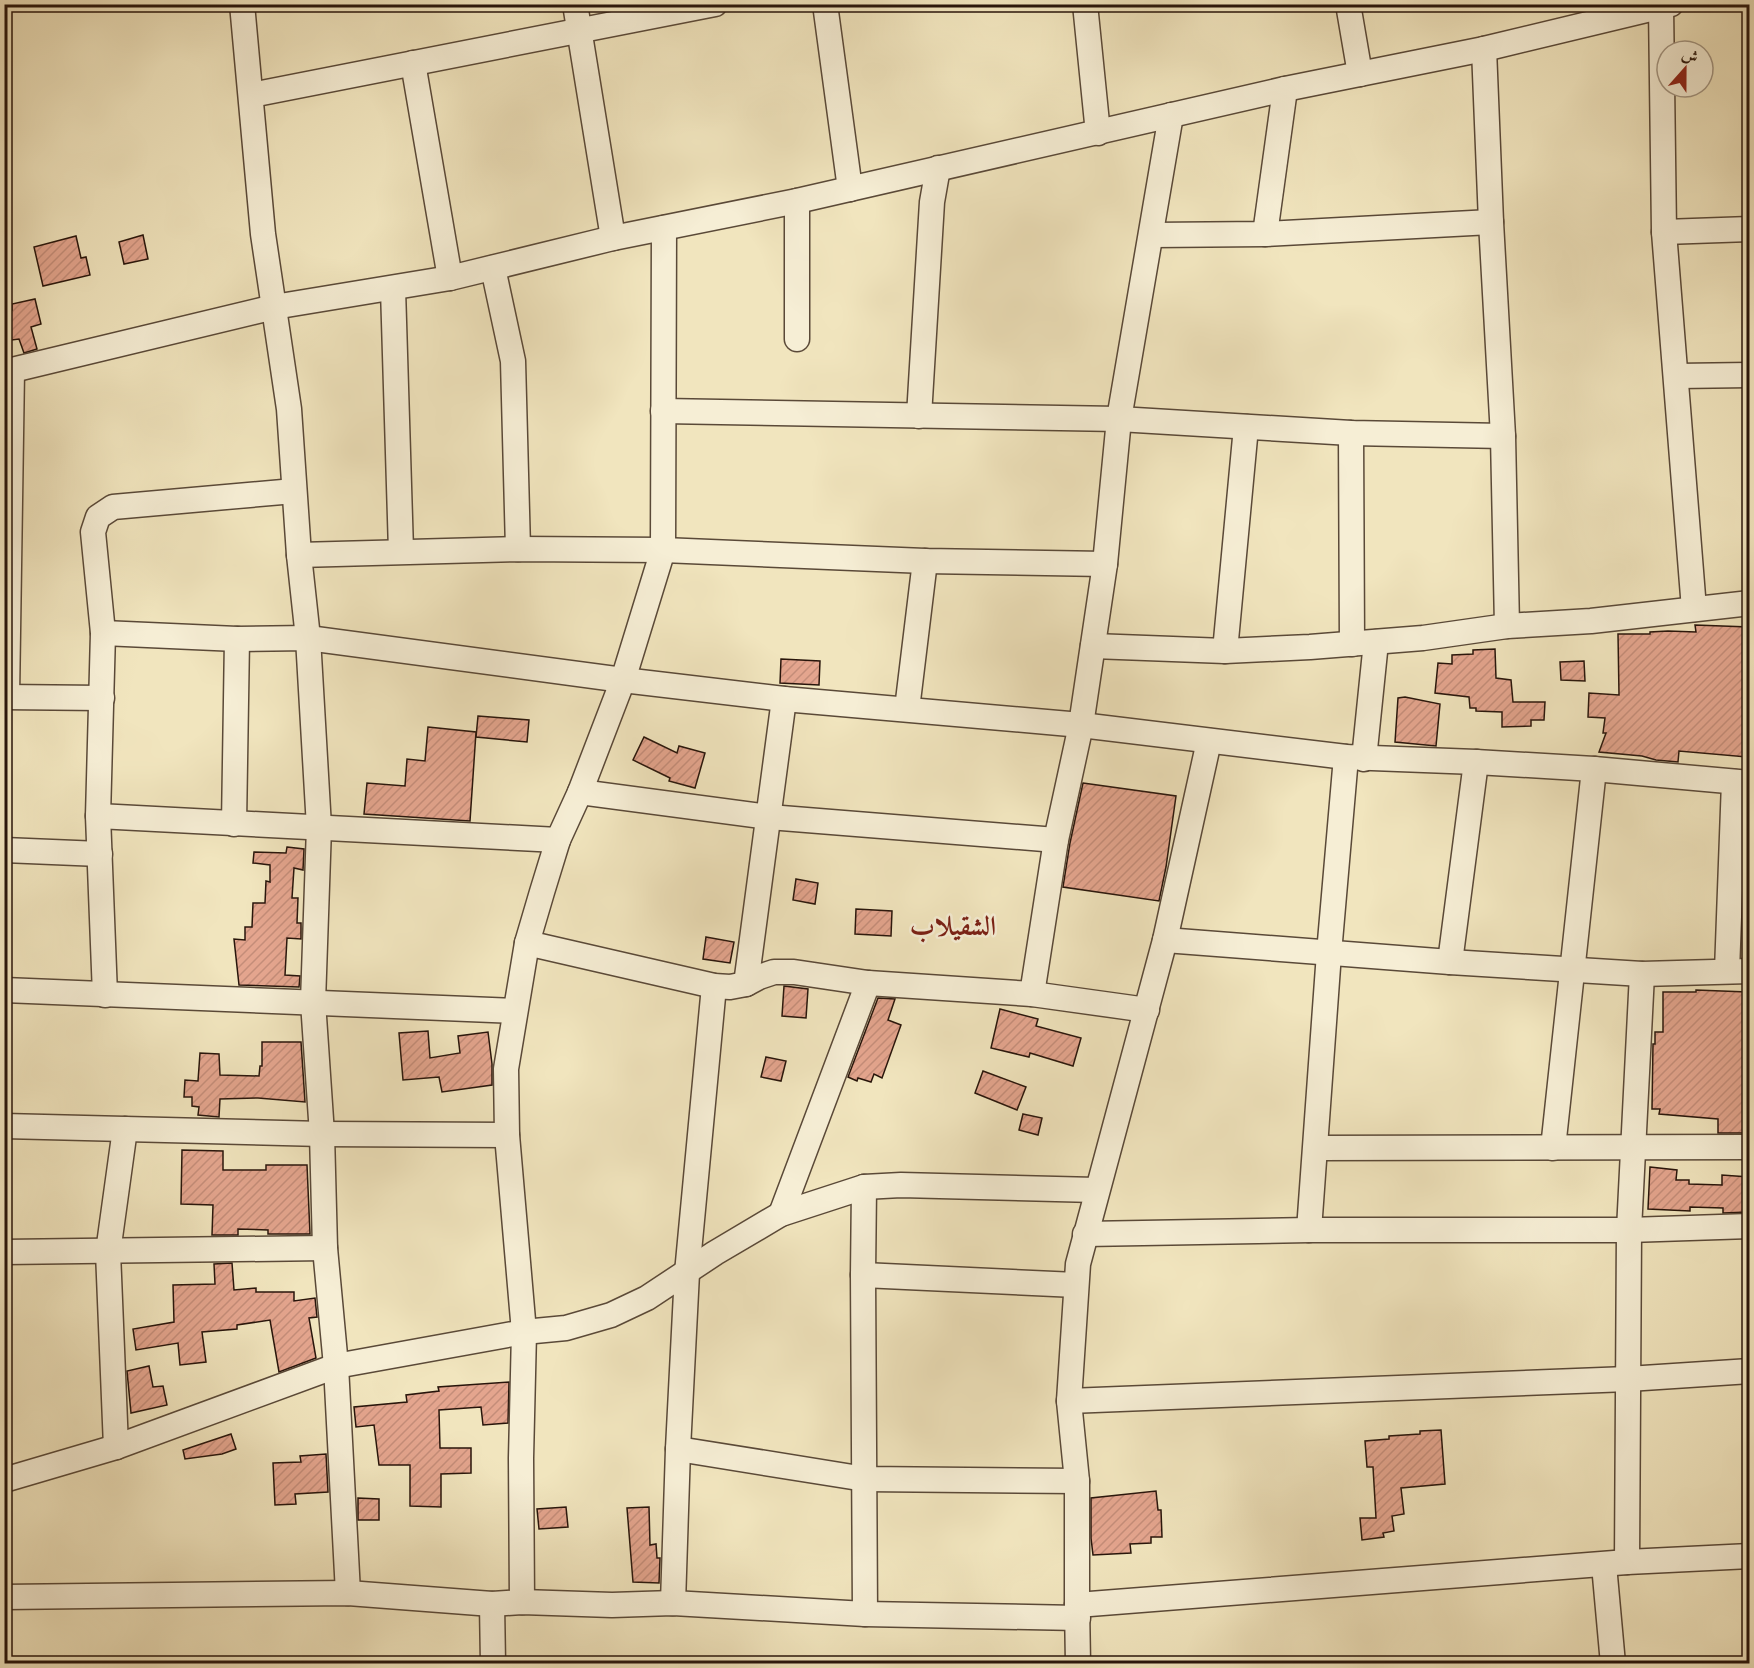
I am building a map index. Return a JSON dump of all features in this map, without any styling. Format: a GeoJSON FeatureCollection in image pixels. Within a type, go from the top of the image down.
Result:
{"type":"FeatureCollection","features":[{"type":"Feature","properties":{"kind":"street"},"geometry":{"type":"LineString","coordinates":[[242,4],[263,234],[289,410],[299,555],[308,638],[319,827],[314,1002],[322,1134],[325,1248],[336,1366],[348,1593]]}},
{"type":"Feature","properties":{"kind":"street"},"geometry":{"type":"LineString","coordinates":[[575,4],[613,238]]}},
{"type":"Feature","properties":{"kind":"street"},"geometry":{"type":"LineString","coordinates":[[251,95],[715,4]]}},
{"type":"Feature","properties":{"kind":"street"},"geometry":{"type":"LineString","coordinates":[[825,4],[850,189]]}},
{"type":"Feature","properties":{"kind":"street"},"geometry":{"type":"LineString","coordinates":[[1085,4],[1098,133]]}},
{"type":"Feature","properties":{"kind":"street"},"geometry":{"type":"LineString","coordinates":[[1348,4],[1359,74]]}},
{"type":"Feature","properties":{"kind":"street"},"geometry":{"type":"LineString","coordinates":[[102,698],[6,697],[8,371],[274,307],[450,278],[613,238],[797,201],[1285,89],[1484,49],[1625,10],[1666,5],[1664,232],[1694,609]]}},
{"type":"Feature","properties":{"kind":"street"},"geometry":{"type":"LineString","coordinates":[[1484,49],[1503,436],[1507,626]]}},
{"type":"Feature","properties":{"kind":"street"},"geometry":{"type":"LineString","coordinates":[[413,63],[450,278]]}},
{"type":"Feature","properties":{"kind":"street"},"geometry":{"type":"LineString","coordinates":[[1265,234],[1285,89]]}},
{"type":"Feature","properties":{"kind":"street"},"geometry":{"type":"LineString","coordinates":[[1032,994],[1056,840],[1081,725],[1105,564],[1119,419],[1171,115]]}},
{"type":"Feature","properties":{"kind":"street"},"geometry":{"type":"LineString","coordinates":[[919,416],[932,202],[938,168]]}},
{"type":"Feature","properties":{"kind":"street"},"geometry":{"type":"LineString","coordinates":[[796,339],[797,201]]}},
{"type":"Feature","properties":{"kind":"street"},"geometry":{"type":"LineString","coordinates":[[1152,235],[1265,234],[1491,222]]}},
{"type":"Feature","properties":{"kind":"street"},"geometry":{"type":"LineString","coordinates":[[522,1602],[521,1458],[524,1332],[507,1135],[506,1069],[527,943],[558,840],[580,792],[623,680],[663,550],[664,228]]}},
{"type":"Feature","properties":{"kind":"street"},"geometry":{"type":"LineString","coordinates":[[1664,232],[1749,229]]}},
{"type":"Feature","properties":{"kind":"street"},"geometry":{"type":"LineString","coordinates":[[493,268],[513,361],[518,549]]}},
{"type":"Feature","properties":{"kind":"street"},"geometry":{"type":"LineString","coordinates":[[393,289],[402,551]]}},
{"type":"Feature","properties":{"kind":"street"},"geometry":{"type":"LineString","coordinates":[[1677,375],[1749,375]]}},
{"type":"Feature","properties":{"kind":"street"},"geometry":{"type":"LineString","coordinates":[[663,411],[1119,419],[1351,433],[1503,436]]}},
{"type":"Feature","properties":{"kind":"street"},"geometry":{"type":"LineString","coordinates":[[1225,651],[1246,427]]}},
{"type":"Feature","properties":{"kind":"street"},"geometry":{"type":"LineString","coordinates":[[1351,433],[1352,644]]}},
{"type":"Feature","properties":{"kind":"street"},"geometry":{"type":"LineString","coordinates":[[105,995],[98,816],[103,633],[93,532],[98,517],[113,507],[294,491]]}},
{"type":"Feature","properties":{"kind":"street"},"geometry":{"type":"LineString","coordinates":[[299,555],[518,549],[663,550],[925,561],[1105,564]]}},
{"type":"Feature","properties":{"kind":"street"},"geometry":{"type":"LineString","coordinates":[[907,709],[925,561]]}},
{"type":"Feature","properties":{"kind":"street"},"geometry":{"type":"LineString","coordinates":[[1093,645],[1225,651],[1352,644],[1422,638],[1507,626],[1591,621],[1749,603]]}},
{"type":"Feature","properties":{"kind":"street"},"geometry":{"type":"LineString","coordinates":[[103,633],[237,639],[308,638],[784,699],[1081,725],[1355,758],[1476,762],[1742,782],[1738,971],[1642,974],[1165,940]]}},
{"type":"Feature","properties":{"kind":"street"},"geometry":{"type":"LineString","coordinates":[[234,824],[237,639]]}},
{"type":"Feature","properties":{"kind":"street"},"geometry":{"type":"LineString","coordinates":[[1310,1230],[1329,953],[1355,758],[1376,642]]}},
{"type":"Feature","properties":{"kind":"street"},"geometry":{"type":"LineString","coordinates":[[746,984],[784,699]]}},
{"type":"Feature","properties":{"kind":"street"},"geometry":{"type":"LineString","coordinates":[[1078,1664],[1077,1480],[1069,1401],[1078,1264],[1096,1190],[1165,940],[1209,741]]}},
{"type":"Feature","properties":{"kind":"street"},"geometry":{"type":"LineString","coordinates":[[1450,962],[1476,762]]}},
{"type":"Feature","properties":{"kind":"street"},"geometry":{"type":"LineString","coordinates":[[1553,1148],[1594,770]]}},
{"type":"Feature","properties":{"kind":"street"},"geometry":{"type":"LineString","coordinates":[[580,792],[769,817],[1056,840]]}},
{"type":"Feature","properties":{"kind":"street"},"geometry":{"type":"LineString","coordinates":[[98,816],[558,840]]}},
{"type":"Feature","properties":{"kind":"street"},"geometry":{"type":"LineString","coordinates":[[4,850],[100,854]]}},
{"type":"Feature","properties":{"kind":"street"},"geometry":{"type":"LineString","coordinates":[[527,943],[714,986],[730,987],[746,984],[759,976],[774,972],[794,972],[868,982],[1032,994],[1147,1010]]}},
{"type":"Feature","properties":{"kind":"street"},"geometry":{"type":"LineString","coordinates":[[1613,1664],[1615,1564],[1628,1379],[1629,1230],[1642,974]]}},
{"type":"Feature","properties":{"kind":"street"},"geometry":{"type":"LineString","coordinates":[[781,1214],[868,982]]}},
{"type":"Feature","properties":{"kind":"street"},"geometry":{"type":"LineString","coordinates":[[673,1603],[687,1273],[714,986]]}},
{"type":"Feature","properties":{"kind":"street"},"geometry":{"type":"LineString","coordinates":[[4,990],[515,1011]]}},
{"type":"Feature","properties":{"kind":"street"},"geometry":{"type":"LineString","coordinates":[[4,1126],[322,1134],[507,1135]]}},
{"type":"Feature","properties":{"kind":"street"},"geometry":{"type":"LineString","coordinates":[[116,1447],[108,1252],[125,1129]]}},
{"type":"Feature","properties":{"kind":"street"},"geometry":{"type":"LineString","coordinates":[[1317,1148],[1749,1147]]}},
{"type":"Feature","properties":{"kind":"street"},"geometry":{"type":"LineString","coordinates":[[4,1480],[116,1447],[336,1366],[524,1332],[566,1328],[611,1316],[647,1298],[715,1253],[781,1214],[864,1186],[1096,1190]]}},
{"type":"Feature","properties":{"kind":"street"},"geometry":{"type":"LineString","coordinates":[[864,1186],[865,1614]]}},
{"type":"Feature","properties":{"kind":"street"},"geometry":{"type":"LineString","coordinates":[[1085,1234],[1310,1230],[1629,1230],[1749,1226]]}},
{"type":"Feature","properties":{"kind":"street"},"geometry":{"type":"LineString","coordinates":[[4,1252],[325,1248]]}},
{"type":"Feature","properties":{"kind":"street"},"geometry":{"type":"LineString","coordinates":[[863,1275],[1076,1285]]}},
{"type":"Feature","properties":{"kind":"street"},"geometry":{"type":"LineString","coordinates":[[1069,1401],[1628,1379],[1749,1371]]}},
{"type":"Feature","properties":{"kind":"street"},"geometry":{"type":"LineString","coordinates":[[678,1449],[865,1479],[1077,1480]]}},
{"type":"Feature","properties":{"kind":"street"},"geometry":{"type":"LineString","coordinates":[[4,1597],[348,1593],[492,1604],[522,1602],[612,1605],[673,1603],[865,1614],[1078,1611],[1615,1564],[1749,1556]]}},
{"type":"Feature","properties":{"kind":"street"},"geometry":{"type":"LineString","coordinates":[[492,1604],[493,1664]]}},
{"type":"Feature","properties":{"kind":"building"},"geometry":{"type":"Polygon","coordinates":[[[143,235],[148,259],[124,264],[119,242],[143,235]]]}},
{"type":"Feature","properties":{"kind":"building"},"geometry":{"type":"Polygon","coordinates":[[[76,236],[81,258],[86,257],[90,275],[43,286],[34,247],[76,236]]]}},
{"type":"Feature","properties":{"kind":"building"},"geometry":{"type":"Polygon","coordinates":[[[35,299],[41,324],[31,327],[37,349],[24,353],[19,339],[4,341],[4,311],[12,310],[12,304],[35,299]]]}},
{"type":"Feature","properties":{"kind":"building"},"geometry":{"type":"Polygon","coordinates":[[[1695,625],[1749,627],[1749,753],[1747,757],[1679,751],[1678,762],[1599,752],[1606,733],[1603,733],[1605,718],[1588,717],[1589,693],[1619,695],[1618,634],[1696,632],[1695,625]]]}},
{"type":"Feature","properties":{"kind":"building"},"geometry":{"type":"Polygon","coordinates":[[[1495,649],[1496,678],[1511,680],[1513,702],[1545,702],[1544,720],[1531,720],[1531,726],[1502,727],[1502,712],[1476,711],[1476,708],[1470,708],[1469,697],[1435,693],[1438,663],[1452,664],[1452,655],[1473,654],[1473,650],[1495,649]]]}},
{"type":"Feature","properties":{"kind":"building"},"geometry":{"type":"Polygon","coordinates":[[[781,659],[820,661],[819,685],[780,683],[781,659]]]}},
{"type":"Feature","properties":{"kind":"building"},"geometry":{"type":"Polygon","coordinates":[[[1584,661],[1585,681],[1561,680],[1560,662],[1584,661]]]}},
{"type":"Feature","properties":{"kind":"building"},"geometry":{"type":"Polygon","coordinates":[[[1405,697],[1440,704],[1436,746],[1395,742],[1398,698],[1405,697]]]}},
{"type":"Feature","properties":{"kind":"building"},"geometry":{"type":"Polygon","coordinates":[[[478,716],[529,720],[527,742],[476,737],[478,716]]]}},
{"type":"Feature","properties":{"kind":"building"},"geometry":{"type":"Polygon","coordinates":[[[428,727],[476,732],[470,821],[364,814],[367,783],[405,786],[407,759],[425,761],[428,727]]]}},
{"type":"Feature","properties":{"kind":"building"},"geometry":{"type":"Polygon","coordinates":[[[644,737],[677,753],[679,746],[705,753],[695,788],[669,781],[670,778],[633,760],[644,737]]]}},
{"type":"Feature","properties":{"kind":"building"},"geometry":{"type":"Polygon","coordinates":[[[1083,783],[1176,796],[1159,901],[1063,887],[1083,783]]]}},
{"type":"Feature","properties":{"kind":"building"},"geometry":{"type":"Polygon","coordinates":[[[287,847],[304,849],[303,870],[294,868],[292,898],[298,898],[297,923],[301,923],[301,939],[287,938],[285,975],[300,976],[299,987],[239,985],[234,939],[245,940],[245,927],[252,927],[253,903],[265,903],[266,881],[270,882],[270,865],[253,863],[254,852],[286,853],[287,847]]]}},
{"type":"Feature","properties":{"kind":"building"},"geometry":{"type":"Polygon","coordinates":[[[796,879],[818,883],[815,904],[793,900],[796,879]]]}},
{"type":"Feature","properties":{"kind":"building"},"geometry":{"type":"Polygon","coordinates":[[[856,909],[892,911],[891,936],[855,934],[856,909]]]}},
{"type":"Feature","properties":{"kind":"building"},"geometry":{"type":"Polygon","coordinates":[[[706,937],[734,942],[730,963],[703,959],[706,937]]]}},
{"type":"Feature","properties":{"kind":"building"},"geometry":{"type":"Polygon","coordinates":[[[784,986],[808,989],[806,1018],[782,1016],[784,986]]]}},
{"type":"Feature","properties":{"kind":"building"},"geometry":{"type":"Polygon","coordinates":[[[1696,990],[1747,992],[1749,1133],[1718,1133],[1718,1119],[1659,1114],[1660,1109],[1652,1109],[1653,1044],[1655,1044],[1655,1032],[1663,1032],[1663,992],[1696,992],[1696,990]]]}},
{"type":"Feature","properties":{"kind":"building"},"geometry":{"type":"Polygon","coordinates":[[[878,998],[895,999],[888,1020],[901,1025],[882,1078],[874,1074],[871,1082],[858,1078],[857,1081],[848,1077],[878,998]]]}},
{"type":"Feature","properties":{"kind":"building"},"geometry":{"type":"Polygon","coordinates":[[[1000,1009],[1038,1019],[1036,1026],[1081,1038],[1073,1066],[1030,1053],[1029,1057],[991,1048],[1000,1009]]]}},
{"type":"Feature","properties":{"kind":"building"},"geometry":{"type":"Polygon","coordinates":[[[428,1031],[430,1058],[460,1053],[458,1036],[488,1032],[492,1085],[442,1092],[439,1077],[403,1080],[399,1033],[428,1031]]]}},
{"type":"Feature","properties":{"kind":"building"},"geometry":{"type":"Polygon","coordinates":[[[262,1042],[301,1042],[305,1102],[258,1098],[220,1099],[219,1117],[198,1115],[199,1107],[192,1106],[192,1097],[184,1097],[185,1080],[198,1081],[200,1053],[219,1054],[220,1075],[259,1076],[260,1066],[262,1066],[262,1042]]]}},
{"type":"Feature","properties":{"kind":"building"},"geometry":{"type":"Polygon","coordinates":[[[766,1057],[786,1061],[781,1081],[761,1077],[766,1057]]]}},
{"type":"Feature","properties":{"kind":"building"},"geometry":{"type":"Polygon","coordinates":[[[983,1071],[1026,1087],[1017,1110],[975,1093],[983,1071]]]}},
{"type":"Feature","properties":{"kind":"building"},"geometry":{"type":"Polygon","coordinates":[[[1023,1114],[1042,1118],[1038,1135],[1019,1130],[1023,1114]]]}},
{"type":"Feature","properties":{"kind":"building"},"geometry":{"type":"Polygon","coordinates":[[[182,1150],[223,1151],[223,1170],[266,1170],[266,1165],[307,1165],[310,1234],[268,1234],[268,1230],[238,1229],[238,1235],[212,1235],[213,1205],[181,1204],[182,1150]]]}},
{"type":"Feature","properties":{"kind":"building"},"geometry":{"type":"Polygon","coordinates":[[[1650,1167],[1677,1170],[1676,1180],[1689,1180],[1689,1184],[1722,1185],[1722,1175],[1749,1177],[1749,1212],[1723,1213],[1723,1208],[1690,1207],[1690,1211],[1648,1209],[1650,1167]]]}},
{"type":"Feature","properties":{"kind":"building"},"geometry":{"type":"Polygon","coordinates":[[[232,1263],[234,1290],[256,1288],[256,1292],[294,1292],[294,1301],[315,1298],[317,1317],[309,1318],[316,1358],[279,1372],[270,1320],[237,1325],[237,1329],[202,1332],[206,1362],[180,1365],[178,1343],[136,1350],[133,1329],[174,1322],[173,1285],[215,1284],[214,1264],[232,1263]]]}},
{"type":"Feature","properties":{"kind":"building"},"geometry":{"type":"Polygon","coordinates":[[[149,1366],[153,1387],[163,1386],[167,1405],[131,1413],[127,1371],[149,1366]]]}},
{"type":"Feature","properties":{"kind":"building"},"geometry":{"type":"Polygon","coordinates":[[[509,1382],[508,1423],[483,1425],[481,1407],[439,1410],[440,1448],[471,1448],[471,1473],[441,1474],[441,1507],[410,1506],[410,1465],[379,1465],[374,1425],[356,1427],[354,1407],[407,1402],[406,1395],[439,1391],[438,1387],[509,1382]]]}},
{"type":"Feature","properties":{"kind":"building"},"geometry":{"type":"Polygon","coordinates":[[[1441,1430],[1445,1484],[1401,1488],[1404,1514],[1392,1516],[1394,1531],[1383,1533],[1384,1537],[1362,1540],[1360,1518],[1376,1518],[1373,1467],[1367,1467],[1365,1441],[1389,1439],[1389,1436],[1420,1434],[1420,1431],[1441,1430]]]}},
{"type":"Feature","properties":{"kind":"building"},"geometry":{"type":"Polygon","coordinates":[[[231,1434],[236,1449],[222,1454],[185,1459],[183,1450],[231,1434]]]}},
{"type":"Feature","properties":{"kind":"building"},"geometry":{"type":"Polygon","coordinates":[[[326,1454],[328,1492],[295,1494],[296,1504],[275,1505],[273,1463],[301,1462],[300,1456],[326,1454]]]}},
{"type":"Feature","properties":{"kind":"building"},"geometry":{"type":"Polygon","coordinates":[[[1156,1491],[1158,1510],[1161,1510],[1162,1537],[1151,1537],[1151,1543],[1130,1544],[1131,1553],[1093,1555],[1091,1498],[1156,1491]]]}},
{"type":"Feature","properties":{"kind":"building"},"geometry":{"type":"Polygon","coordinates":[[[358,1498],[379,1499],[379,1520],[358,1520],[358,1498]]]}},
{"type":"Feature","properties":{"kind":"building"},"geometry":{"type":"Polygon","coordinates":[[[566,1507],[568,1527],[539,1529],[537,1509],[566,1507]]]}},
{"type":"Feature","properties":{"kind":"building"},"geometry":{"type":"Polygon","coordinates":[[[649,1507],[650,1545],[656,1544],[657,1558],[660,1558],[659,1583],[633,1582],[627,1508],[649,1507]]]}},
{"type":"Feature","properties":{"kind":"district","name":"الشقيلاب"},"geometry":{"type":"Point","coordinates":[953,926]}}]}
